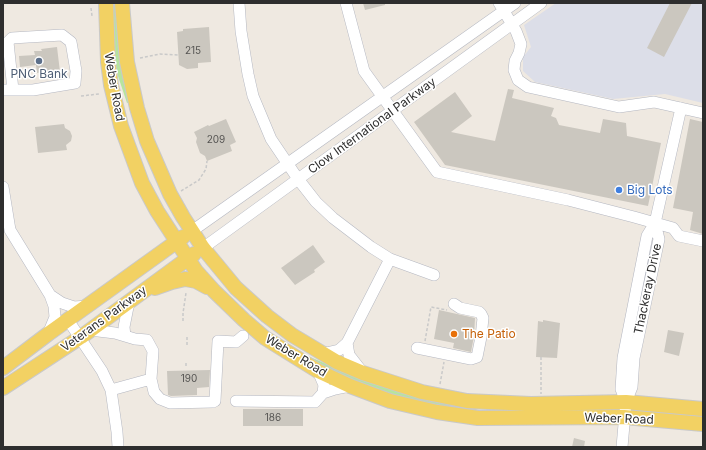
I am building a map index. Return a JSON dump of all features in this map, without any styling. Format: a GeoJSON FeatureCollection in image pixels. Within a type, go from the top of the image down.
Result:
{"type":"FeatureCollection","features":[{"type":"Feature","properties":{"kind":"main road","name":"Weber Road"},"geometry":{"type":"LineString","coordinates":[[106,3],[108,62],[111,85],[120,126],[142,183],[157,211],[188,259],[214,291],[265,338],[318,371],[350,386],[397,402],[437,412],[478,418],[624,417],[703,424]]}},
{"type":"Feature","properties":{"kind":"main road","name":"Weber Road"},"geometry":{"type":"LineString","coordinates":[[124,6],[126,56],[130,80],[146,141],[170,194],[203,248],[236,288],[267,316],[292,335],[314,350],[363,373],[422,392],[468,401],[542,404],[626,402],[703,409]]}},
{"type":"Feature","properties":{"kind":"main road","name":"Veterans Parkway"},"geometry":{"type":"LineString","coordinates":[[3,368],[192,231]]}},
{"type":"Feature","properties":{"kind":"main road","name":"Veterans Parkway"},"geometry":{"type":"LineString","coordinates":[[3,388],[85,334],[203,248]]}},
{"type":"Feature","properties":{"kind":"main road"},"geometry":{"type":"LineString","coordinates":[[133,299],[172,282],[185,279],[196,281],[214,291]]}},
{"type":"Feature","properties":{"kind":"street"},"geometry":{"type":"LineString","coordinates":[[239,3],[241,31],[253,96],[271,139],[298,179],[316,202],[333,218],[371,247],[390,259],[434,275]]}},
{"type":"Feature","properties":{"kind":"street"},"geometry":{"type":"LineString","coordinates":[[346,3],[364,71],[437,172],[568,200],[674,228],[679,236],[703,241]]}},
{"type":"Feature","properties":{"kind":"street","name":"Clow International Parkway"},"geometry":{"type":"LineString","coordinates":[[192,231],[383,97],[502,7],[515,3]]}},
{"type":"Feature","properties":{"kind":"street","name":"Clow International Parkway"},"geometry":{"type":"LineString","coordinates":[[203,248],[541,3]]}},
{"type":"Feature","properties":{"kind":"street"},"geometry":{"type":"LineString","coordinates":[[502,7],[521,44],[515,61],[514,70],[518,80],[528,86],[619,107],[654,102],[703,113]]}},
{"type":"Feature","properties":{"kind":"street"},"geometry":{"type":"LineString","coordinates":[[62,35],[71,42],[76,71],[75,83],[33,90],[8,90],[8,42],[12,38],[62,35]]}},
{"type":"Feature","properties":{"kind":"street","name":"Thackeray Drive"},"geometry":{"type":"LineString","coordinates":[[622,447],[626,402],[632,387],[634,358],[659,239],[656,223],[681,108]]}},
{"type":"Feature","properties":{"kind":"street"},"geometry":{"type":"LineString","coordinates":[[3,187],[10,230],[50,295],[54,306],[55,317],[48,334]]}},
{"type":"Feature","properties":{"kind":"street"},"geometry":{"type":"LineString","coordinates":[[314,350],[326,353],[333,352],[339,350],[347,343],[390,259]]}},
{"type":"Feature","properties":{"kind":"street"},"geometry":{"type":"LineString","coordinates":[[50,295],[62,303],[74,307],[88,306]]}},
{"type":"Feature","properties":{"kind":"street"},"geometry":{"type":"LineString","coordinates":[[125,336],[124,327],[133,299]]}},
{"type":"Feature","properties":{"kind":"street"},"geometry":{"type":"LineString","coordinates":[[421,345],[445,354],[471,359],[477,357],[482,314],[479,312],[452,307]]}},
{"type":"Feature","properties":{"kind":"street"},"geometry":{"type":"LineString","coordinates":[[68,320],[85,334],[111,390],[118,447]]}},
{"type":"Feature","properties":{"kind":"street"},"geometry":{"type":"LineString","coordinates":[[85,334],[115,333],[135,339],[147,340],[153,351],[151,379],[154,392],[160,399],[170,403],[216,401],[218,341],[236,342],[243,336]]}},
{"type":"Feature","properties":{"kind":"street"},"geometry":{"type":"LineString","coordinates":[[347,343],[349,354],[363,373]]}},
{"type":"Feature","properties":{"kind":"street"},"geometry":{"type":"LineString","coordinates":[[318,371],[324,385],[323,393]]}},
{"type":"Feature","properties":{"kind":"street"},"geometry":{"type":"LineString","coordinates":[[111,390],[151,379]]}},
{"type":"Feature","properties":{"kind":"street"},"geometry":{"type":"LineString","coordinates":[[236,401],[315,402],[323,393],[350,386]]}},
{"type":"Feature","properties":{"kind":"path"},"geometry":{"type":"LineString","coordinates":[[91,8],[92,16]]}},
{"type":"Feature","properties":{"kind":"path"},"geometry":{"type":"LineString","coordinates":[[140,58],[160,54],[178,55]]}},
{"type":"Feature","properties":{"kind":"path"},"geometry":{"type":"LineString","coordinates":[[81,96],[99,94]]}},
{"type":"Feature","properties":{"kind":"path"},"geometry":{"type":"LineString","coordinates":[[181,191],[199,180],[206,169],[207,161]]}},
{"type":"Feature","properties":{"kind":"path"},"geometry":{"type":"LineString","coordinates":[[183,321],[186,293]]}},
{"type":"Feature","properties":{"kind":"path"},"geometry":{"type":"LineString","coordinates":[[421,345],[431,307],[452,307]]}},
{"type":"Feature","properties":{"kind":"path"},"geometry":{"type":"LineString","coordinates":[[187,337],[187,347]]}},
{"type":"Feature","properties":{"kind":"path"},"geometry":{"type":"LineString","coordinates":[[440,384],[445,354]]}},
{"type":"Feature","properties":{"kind":"path"},"geometry":{"type":"LineString","coordinates":[[541,357],[542,404]]}},
{"type":"Feature","properties":{"kind":"shaded area"},"geometry":{"type":"Polygon","coordinates":[[[556,3],[703,3],[703,103],[665,94],[613,99],[535,82],[523,71],[523,57],[531,47],[524,25],[556,3]]]}},
{"type":"Feature","properties":{"kind":"green space"},"geometry":{"type":"Polygon","coordinates":[[[111,3],[118,3],[130,102],[127,103],[112,58],[111,3]]]}},
{"type":"Feature","properties":{"kind":"green space"},"geometry":{"type":"Polygon","coordinates":[[[310,357],[336,368],[475,409],[451,409],[378,391],[308,359],[310,357]]]}},
{"type":"Feature","properties":{"kind":"building"},"geometry":{"type":"Polygon","coordinates":[[[363,3],[385,3],[385,5],[365,10],[363,3]]]}},
{"type":"Feature","properties":{"kind":"building"},"geometry":{"type":"Polygon","coordinates":[[[670,3],[692,3],[664,57],[647,48],[670,3]]]}},
{"type":"Feature","properties":{"kind":"building"},"geometry":{"type":"Polygon","coordinates":[[[209,27],[211,62],[198,63],[198,68],[187,69],[179,65],[177,32],[183,31],[183,29],[209,27]]]}},
{"type":"Feature","properties":{"kind":"building","name":"PNC Bank"},"geometry":{"type":"Polygon","coordinates":[[[57,47],[60,72],[37,73],[36,65],[20,67],[19,56],[35,55],[34,51],[42,51],[41,49],[57,47]]]}},
{"type":"Feature","properties":{"kind":"building"},"geometry":{"type":"Polygon","coordinates":[[[508,89],[514,90],[512,98],[554,108],[551,116],[556,118],[559,125],[600,133],[603,119],[626,123],[627,136],[661,143],[648,206],[445,165],[414,122],[455,92],[472,116],[451,132],[495,141],[508,89]]]}},
{"type":"Feature","properties":{"kind":"building"},"geometry":{"type":"Polygon","coordinates":[[[226,119],[236,142],[230,145],[232,151],[207,161],[205,156],[200,153],[196,142],[197,138],[194,132],[208,125],[209,126],[226,119]]]}},
{"type":"Feature","properties":{"kind":"building"},"geometry":{"type":"Polygon","coordinates":[[[690,119],[703,122],[703,234],[690,230],[693,212],[673,208],[690,119]]]}},
{"type":"Feature","properties":{"kind":"building"},"geometry":{"type":"Polygon","coordinates":[[[64,124],[65,128],[70,131],[72,136],[71,141],[66,145],[67,150],[38,153],[35,127],[64,124]]]}},
{"type":"Feature","properties":{"kind":"building"},"geometry":{"type":"Polygon","coordinates":[[[313,245],[325,262],[314,270],[315,272],[295,285],[281,268],[313,245]]]}},
{"type":"Feature","properties":{"kind":"building","name":"The Patio"},"geometry":{"type":"Polygon","coordinates":[[[439,310],[475,318],[471,352],[453,348],[454,343],[434,339],[439,310]]]}},
{"type":"Feature","properties":{"kind":"building"},"geometry":{"type":"Polygon","coordinates":[[[543,320],[560,323],[557,358],[536,357],[538,321],[543,322],[543,320]]]}},
{"type":"Feature","properties":{"kind":"building"},"geometry":{"type":"Polygon","coordinates":[[[668,330],[684,333],[679,356],[664,352],[668,330]]]}},
{"type":"Feature","properties":{"kind":"building"},"geometry":{"type":"Polygon","coordinates":[[[210,370],[209,387],[197,388],[197,395],[168,395],[167,371],[210,370]]]}},
{"type":"Feature","properties":{"kind":"building"},"geometry":{"type":"Polygon","coordinates":[[[243,409],[303,409],[303,426],[243,426],[243,409]]]}},
{"type":"Feature","properties":{"kind":"building"},"geometry":{"type":"Polygon","coordinates":[[[574,438],[585,441],[584,447],[572,447],[574,438]]]}},
{"type":"Feature","properties":{"kind":"place","name":"PNC Bank"},"geometry":{"type":"Point","coordinates":[39,61]}},
{"type":"Feature","properties":{"kind":"place","name":"Big Lots"},"geometry":{"type":"Point","coordinates":[619,190]}},
{"type":"Feature","properties":{"kind":"place","name":"The Patio"},"geometry":{"type":"Point","coordinates":[454,334]}}]}
